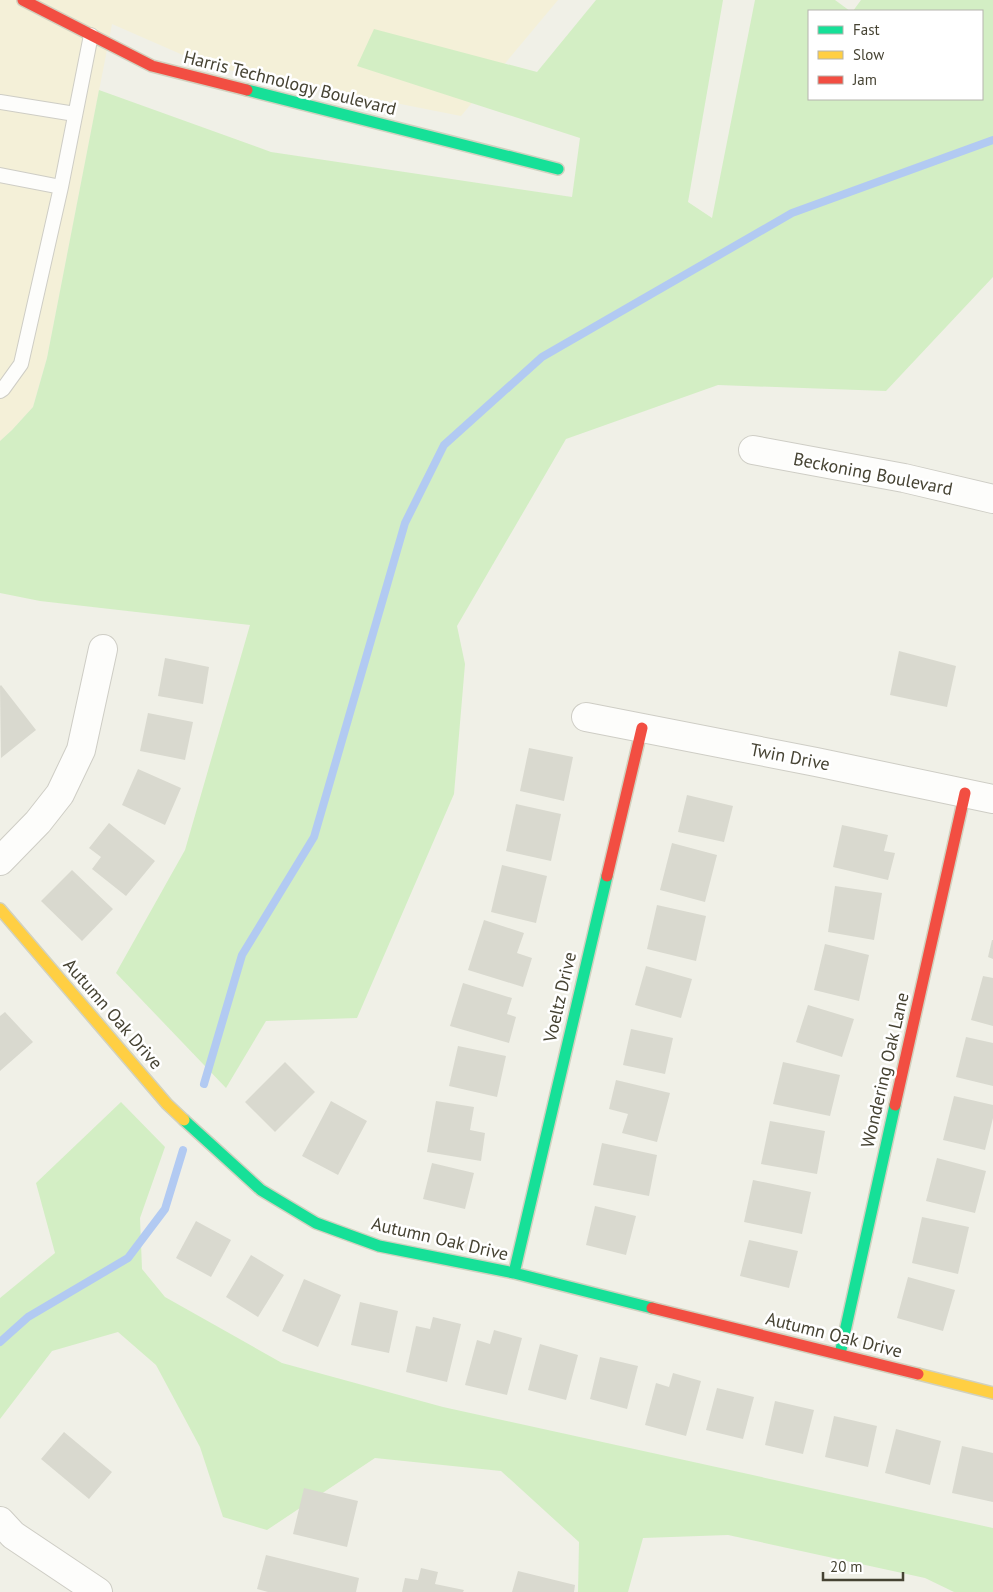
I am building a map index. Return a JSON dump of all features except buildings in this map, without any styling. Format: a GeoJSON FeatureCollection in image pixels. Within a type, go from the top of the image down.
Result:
{"type":"FeatureCollection","features":[{"type":"Feature","properties":{"kind":"street","name":"Harris Technology Boulevard"},"geometry":{"type":"LineString","coordinates":[[24,0],[152,66],[558,169]]}},
{"type":"Feature","properties":{"kind":"street","name":"Beckoning Boulevard"},"geometry":{"type":"LineString","coordinates":[[753,450],[904,478],[993,499]]}},
{"type":"Feature","properties":{"kind":"street"},"geometry":{"type":"LineString","coordinates":[[0,861],[38,822],[60,794],[81,750],[104,649]]}},
{"type":"Feature","properties":{"kind":"street","name":"Twin Drive"},"geometry":{"type":"LineString","coordinates":[[586,717],[993,799]]}},
{"type":"Feature","properties":{"kind":"street","name":"Voeltz Drive"},"geometry":{"type":"LineString","coordinates":[[514,1273],[642,728]]}},
{"type":"Feature","properties":{"kind":"street","name":"Wondering Oak Lane"},"geometry":{"type":"LineString","coordinates":[[840,1354],[965,793]]}},
{"type":"Feature","properties":{"kind":"street","name":"Autumn Oak Drive"},"geometry":{"type":"LineString","coordinates":[[0,909],[167,1104],[202,1139],[261,1190],[316,1223],[379,1246],[514,1273],[993,1394]]}},
{"type":"Feature","properties":{"kind":"street"},"geometry":{"type":"LineString","coordinates":[[0,1521],[13,1535],[98,1592]]}},
{"type":"Feature","properties":{"kind":"lane"},"geometry":{"type":"LineString","coordinates":[[0,391],[21,364],[61,187],[91,35]]}},
{"type":"Feature","properties":{"kind":"lane"},"geometry":{"type":"LineString","coordinates":[[0,102],[75,114]]}},
{"type":"Feature","properties":{"kind":"lane"},"geometry":{"type":"LineString","coordinates":[[0,175],[61,187]]}},
{"type":"Feature","properties":{"kind":"shaded area"},"geometry":{"type":"Polygon","coordinates":[[[0,0],[558,0],[461,116],[208,66],[112,24],[47,358],[33,407],[0,441],[0,0]]]}},
{"type":"Feature","properties":{"kind":"green space"},"geometry":{"type":"Polygon","coordinates":[[[596,0],[723,0],[688,202],[712,218],[755,0],[835,0],[849,10],[808,10],[808,100],[983,100],[983,10],[854,10],[861,0],[993,0],[993,277],[886,391],[718,385],[566,439],[457,626],[465,664],[454,794],[357,1018],[266,1021],[226,1088],[116,973],[185,850],[250,625],[40,601],[0,593],[0,441],[33,407],[47,358],[99,90],[271,152],[572,197],[580,138],[357,66],[374,29],[537,72],[596,0]]]}},
{"type":"Feature","properties":{"kind":"green space"},"geometry":{"type":"Polygon","coordinates":[[[121,1102],[165,1147],[140,1218],[142,1269],[165,1297],[282,1363],[443,1407],[993,1528],[993,1592],[954,1592],[925,1578],[728,1535],[643,1538],[628,1592],[578,1592],[579,1542],[501,1471],[375,1458],[267,1530],[223,1517],[200,1447],[156,1365],[118,1332],[52,1351],[0,1419],[0,1298],[55,1253],[36,1183],[121,1102]]]}},
{"type":"Feature","properties":{"kind":"waterway"},"geometry":{"type":"LineString","coordinates":[[204,1084],[242,955],[314,837],[405,523],[444,445],[542,357],[792,213],[993,140]]}},
{"type":"Feature","properties":{"kind":"waterway"},"geometry":{"type":"LineString","coordinates":[[0,1342],[28,1317],[128,1258],[165,1209],[183,1150]]}},
{"type":"Feature","properties":{"kind":"traffic: fast"},"geometry":{"type":"LineString","coordinates":[[247,90],[558,169]]}},
{"type":"Feature","properties":{"kind":"traffic: fast"},"geometry":{"type":"LineString","coordinates":[[514,1273],[607,876]]}},
{"type":"Feature","properties":{"kind":"traffic: fast"},"geometry":{"type":"LineString","coordinates":[[840,1354],[895,1105]]}},
{"type":"Feature","properties":{"kind":"traffic: fast"},"geometry":{"type":"LineString","coordinates":[[184,1120],[261,1190],[316,1223],[379,1246],[514,1273],[652,1308]]}},
{"type":"Feature","properties":{"kind":"traffic: slow"},"geometry":{"type":"LineString","coordinates":[[0,909],[167,1104],[184,1120]]}},
{"type":"Feature","properties":{"kind":"traffic: slow"},"geometry":{"type":"LineString","coordinates":[[918,1374],[993,1393]]}},
{"type":"Feature","properties":{"kind":"traffic: jam"},"geometry":{"type":"LineString","coordinates":[[23,0],[152,66],[247,90]]}},
{"type":"Feature","properties":{"kind":"traffic: jam"},"geometry":{"type":"LineString","coordinates":[[607,876],[642,728]]}},
{"type":"Feature","properties":{"kind":"traffic: jam"},"geometry":{"type":"LineString","coordinates":[[895,1105],[965,793]]}},
{"type":"Feature","properties":{"kind":"traffic: jam"},"geometry":{"type":"LineString","coordinates":[[652,1308],[918,1374]]}}]}
